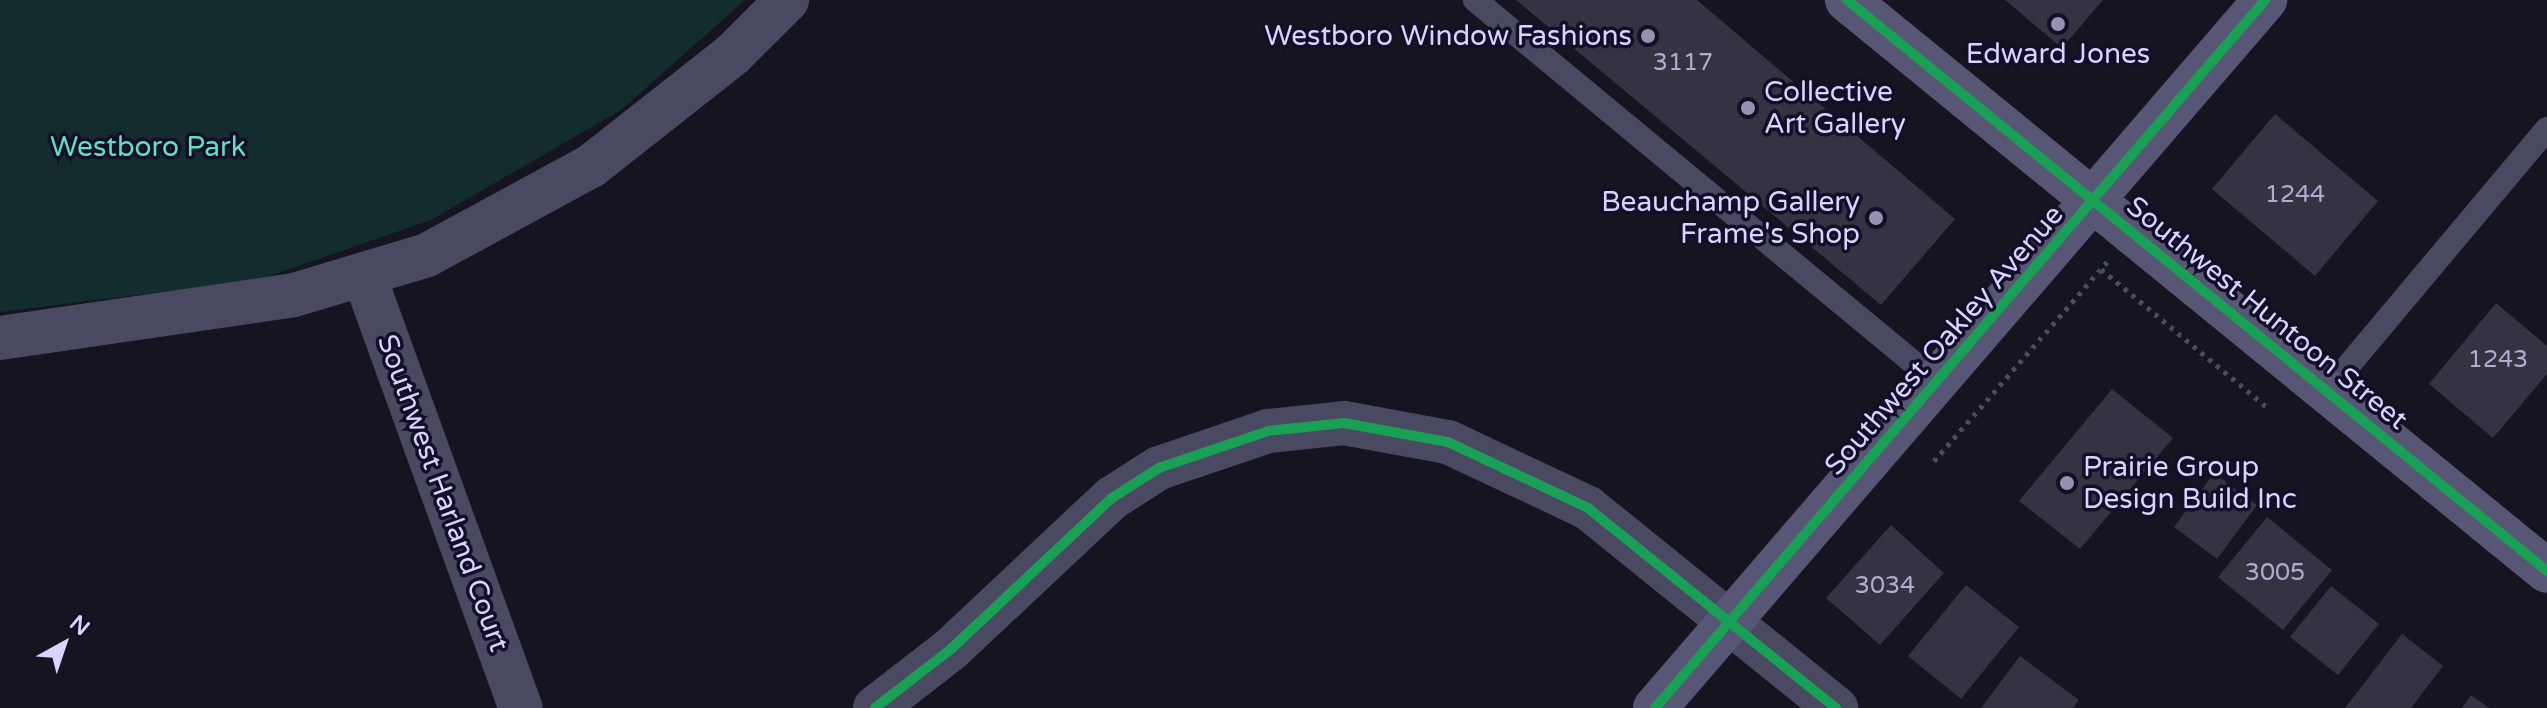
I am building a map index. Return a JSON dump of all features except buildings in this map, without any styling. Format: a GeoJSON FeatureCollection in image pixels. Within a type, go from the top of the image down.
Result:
{"type":"FeatureCollection","features":[{"type":"Feature","properties":{"kind":"street"},"geometry":{"type":"LineString","coordinates":[[0,338],[135,322],[365,278],[427,255],[591,166],[691,90],[787,0]]}},
{"type":"Feature","properties":{"kind":"street","name":"Southwest Huntoon Street"},"geometry":{"type":"LineString","coordinates":[[1847,0],[2547,571]]}},
{"type":"Feature","properties":{"kind":"street","name":"Southwest Oakley Avenue"},"geometry":{"type":"LineString","coordinates":[[1655,708],[2094,204],[2265,0]]}},
{"type":"Feature","properties":{"kind":"street","name":"Southwest Harland Court"},"geometry":{"type":"LineString","coordinates":[[365,278],[521,708]]}},
{"type":"Feature","properties":{"kind":"street"},"geometry":{"type":"LineString","coordinates":[[875,708],[951,649],[1112,498],[1159,468],[1268,431],[1344,423],[1448,442],[1526,474],[1588,508],[1732,619],[1836,708]]}},
{"type":"Feature","properties":{"kind":"lane"},"geometry":{"type":"LineString","coordinates":[[1475,0],[1938,383]]}},
{"type":"Feature","properties":{"kind":"lane"},"geometry":{"type":"LineString","coordinates":[[2327,391],[2547,129]]}},
{"type":"Feature","properties":{"kind":"path"},"geometry":{"type":"LineString","coordinates":[[1934,461],[2114,254],[2094,204]]}},
{"type":"Feature","properties":{"kind":"path"},"geometry":{"type":"LineString","coordinates":[[2101,269],[2269,409]]}},
{"type":"Feature","properties":{"kind":"green space","name":"Westboro Park"},"geometry":{"type":"Polygon","coordinates":[[[0,0],[745,0],[621,110],[431,220],[258,280],[0,312],[0,0]]]}},
{"type":"Feature","properties":{"kind":"cycle path"},"geometry":{"type":"LineString","coordinates":[[1847,0],[2547,571]]}},
{"type":"Feature","properties":{"kind":"cycle path"},"geometry":{"type":"LineString","coordinates":[[1655,708],[2265,0]]}},
{"type":"Feature","properties":{"kind":"cycle path"},"geometry":{"type":"LineString","coordinates":[[875,708],[951,649],[1112,498],[1159,468],[1268,431],[1344,423],[1448,442],[1588,508],[1836,708]]}},
{"type":"Feature","properties":{"kind":"place","name":"Edward Jones"},"geometry":{"type":"Point","coordinates":[2058,24]}},
{"type":"Feature","properties":{"kind":"place","name":"Westboro Window Fashions"},"geometry":{"type":"Point","coordinates":[1648,36]}},
{"type":"Feature","properties":{"kind":"place","name":"Collective Art Gallery"},"geometry":{"type":"Point","coordinates":[1748,108]}},
{"type":"Feature","properties":{"kind":"place","name":"Beauchamp Gallery Frame's Shop"},"geometry":{"type":"Point","coordinates":[1876,218]}},
{"type":"Feature","properties":{"kind":"place","name":"Prairie Group Design Build Inc"},"geometry":{"type":"Point","coordinates":[2067,483]}}]}
